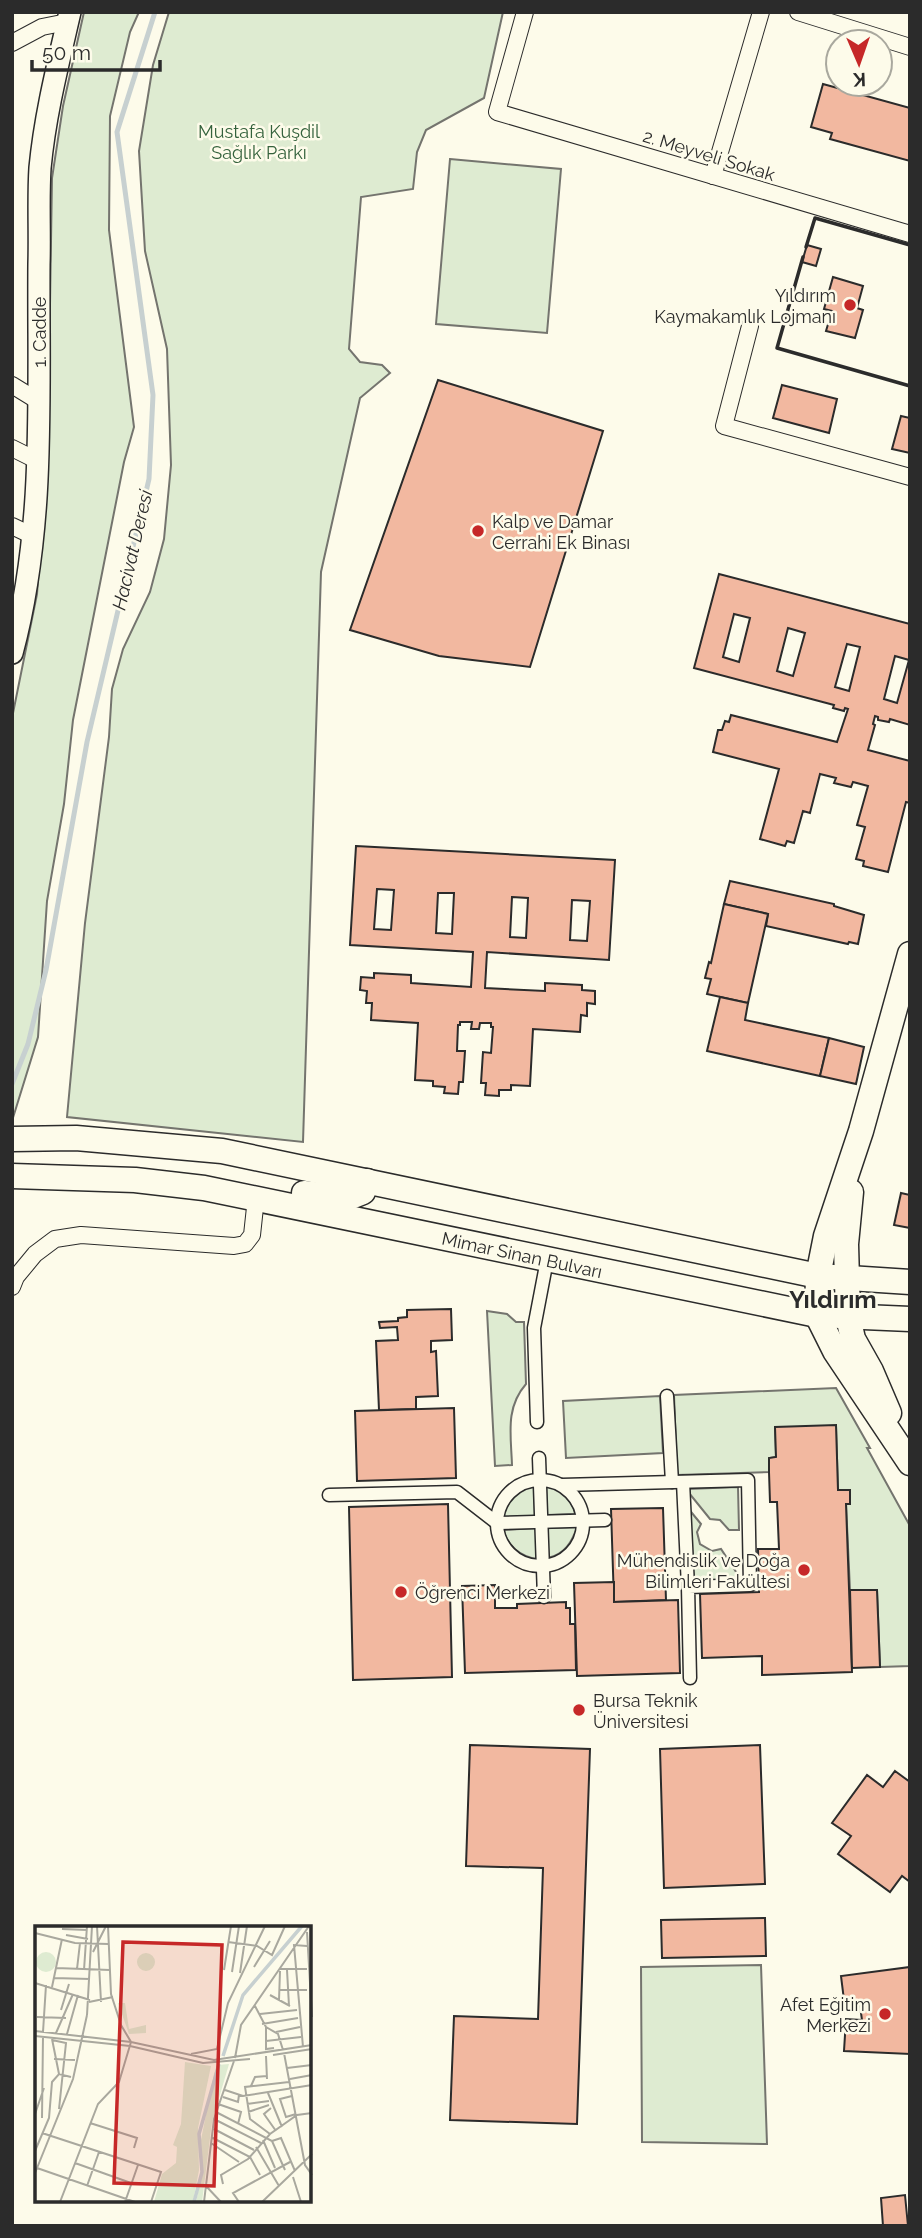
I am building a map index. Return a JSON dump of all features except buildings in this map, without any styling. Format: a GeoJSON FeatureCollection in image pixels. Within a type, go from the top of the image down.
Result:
{"type":"FeatureCollection","features":[{"type":"Feature","properties":{"kind":"main road","name":"1. Cadde"},"geometry":{"type":"LineString","coordinates":[[12,653],[33,536],[38,461],[40,170],[48,104],[68,17]]}},
{"type":"Feature","properties":{"kind":"main road"},"geometry":{"type":"LineString","coordinates":[[910,954],[861,1131],[827,1236],[818,1276],[817,1315],[843,1362],[910,1462]]}},
{"type":"Feature","properties":{"kind":"main road"},"geometry":{"type":"LineString","coordinates":[[861,1131],[850,1197],[846,1278],[848,1317],[853,1339],[871,1371],[910,1462]]}},
{"type":"Feature","properties":{"kind":"main road"},"geometry":{"type":"LineString","coordinates":[[12,1139],[76,1138],[222,1151],[818,1276],[910,1282]]}},
{"type":"Feature","properties":{"kind":"main road","name":"Mimar Sinan Bulvarı"},"geometry":{"type":"LineString","coordinates":[[12,1176],[135,1180],[205,1188],[817,1315],[905,1318]]}},
{"type":"Feature","properties":{"kind":"main road"},"geometry":{"type":"LineString","coordinates":[[205,1188],[221,1180],[238,1179],[317,1196],[348,1198],[363,1192],[367,1181]]}},
{"type":"Feature","properties":{"kind":"main road"},"geometry":{"type":"LineString","coordinates":[[871,1371],[867,1341],[870,1330],[880,1324],[905,1318]]}},
{"type":"Feature","properties":{"kind":"street","name":"2. Meyveli Sokak"},"geometry":{"type":"LineString","coordinates":[[525,12],[497,112],[910,234]]}},
{"type":"Feature","properties":{"kind":"street"},"geometry":{"type":"LineString","coordinates":[[713,176],[761,12]]}},
{"type":"Feature","properties":{"kind":"street"},"geometry":{"type":"LineString","coordinates":[[798,12],[910,47]]}},
{"type":"Feature","properties":{"kind":"street"},"geometry":{"type":"LineString","coordinates":[[12,43],[68,17]]}},
{"type":"Feature","properties":{"kind":"street"},"geometry":{"type":"LineString","coordinates":[[750,327],[724,426],[910,477]]}},
{"type":"Feature","properties":{"kind":"street"},"geometry":{"type":"LineString","coordinates":[[12,385],[38,401]]}},
{"type":"Feature","properties":{"kind":"street"},"geometry":{"type":"LineString","coordinates":[[12,448],[38,461]]}},
{"type":"Feature","properties":{"kind":"street"},"geometry":{"type":"LineString","coordinates":[[12,526],[33,536]]}},
{"type":"Feature","properties":{"kind":"street"},"geometry":{"type":"LineString","coordinates":[[12,1287],[16,1277],[35,1254],[55,1239],[81,1235],[234,1246],[245,1244],[252,1235],[256,1198]]}},
{"type":"Feature","properties":{"kind":"street"},"geometry":{"type":"LineString","coordinates":[[537,1422],[534,1328],[547,1260]]}},
{"type":"Feature","properties":{"kind":"street"},"geometry":{"type":"LineString","coordinates":[[667,1396],[688,1587],[690,1678]]}},
{"type":"Feature","properties":{"kind":"street"},"geometry":{"type":"LineString","coordinates":[[539,1458],[544,1597]]}},
{"type":"Feature","properties":{"kind":"street"},"geometry":{"type":"LineString","coordinates":[[562,1485],[573,1495],[583,1520],[580,1540],[570,1554],[558,1563],[535,1566],[517,1560],[504,1547],[497,1523],[499,1508],[509,1492],[524,1482],[540,1479],[562,1485],[748,1480],[750,1585],[688,1587]]}},
{"type":"Feature","properties":{"kind":"street"},"geometry":{"type":"LineString","coordinates":[[329,1495],[457,1492],[497,1523],[605,1520]]}},
{"type":"Feature","properties":{"kind":"green space"},"geometry":{"type":"Polygon","coordinates":[[[84,12],[139,12],[130,32],[110,116],[109,230],[134,427],[124,462],[73,720],[64,804],[47,901],[38,1037],[12,1121],[12,718],[37,594],[48,431],[52,178],[63,106],[84,12]]]}},
{"type":"Feature","properties":{"kind":"green space","name":"Mustafa Kuşdil Sağlık Parkı"},"geometry":{"type":"Polygon","coordinates":[[[169,12],[503,12],[484,98],[426,130],[417,152],[413,189],[361,197],[349,349],[360,362],[382,365],[390,373],[360,398],[321,572],[303,1142],[67,1117],[85,923],[109,737],[112,689],[123,649],[150,592],[164,539],[171,465],[167,349],[145,251],[139,151],[153,65],[169,12]]]}},
{"type":"Feature","properties":{"kind":"green space"},"geometry":{"type":"Polygon","coordinates":[[[450,159],[561,169],[547,333],[436,324],[450,159]]]}},
{"type":"Feature","properties":{"kind":"green space"},"geometry":{"type":"Polygon","coordinates":[[[487,1311],[507,1314],[516,1322],[524,1322],[526,1384],[519,1393],[512,1412],[512,1465],[495,1466],[487,1311]]]}},
{"type":"Feature","properties":{"kind":"green space"},"geometry":{"type":"Polygon","coordinates":[[[836,1388],[910,1526],[910,1666],[880,1667],[877,1590],[850,1590],[846,1504],[838,1490],[836,1426],[775,1428],[776,1457],[769,1458],[769,1472],[677,1475],[674,1395],[836,1388]]]}},
{"type":"Feature","properties":{"kind":"green space"},"geometry":{"type":"Polygon","coordinates":[[[660,1396],[663,1453],[566,1458],[563,1401],[660,1396]]]}},
{"type":"Feature","properties":{"kind":"green space"},"geometry":{"type":"Polygon","coordinates":[[[534,1485],[535,1516],[503,1518],[513,1496],[534,1485]]]}},
{"type":"Feature","properties":{"kind":"green space"},"geometry":{"type":"Polygon","coordinates":[[[546,1485],[565,1495],[576,1514],[547,1515],[546,1485]]]}},
{"type":"Feature","properties":{"kind":"green space"},"geometry":{"type":"Polygon","coordinates":[[[738,1487],[739,1530],[729,1530],[720,1520],[710,1519],[688,1489],[738,1487]]]}},
{"type":"Feature","properties":{"kind":"green space"},"geometry":{"type":"Polygon","coordinates":[[[687,1507],[701,1524],[697,1532],[700,1544],[712,1551],[721,1549],[742,1581],[694,1582],[687,1507]]]}},
{"type":"Feature","properties":{"kind":"green space"},"geometry":{"type":"Polygon","coordinates":[[[577,1527],[567,1547],[548,1558],[547,1528],[577,1527]]]}},
{"type":"Feature","properties":{"kind":"green space"},"geometry":{"type":"Polygon","coordinates":[[[536,1528],[538,1559],[516,1550],[503,1530],[536,1528]]]}},
{"type":"Feature","properties":{"kind":"green space"},"geometry":{"type":"Polygon","coordinates":[[[761,1965],[767,2144],[642,2142],[641,1967],[761,1965]]]}},
{"type":"Feature","properties":{"kind":"waterway","name":"Hacivat Deresi"},"geometry":{"type":"LineString","coordinates":[[12,1084],[28,1044],[46,970],[87,742],[149,479],[153,395],[117,132],[155,12]]}},
{"type":"Feature","properties":{"kind":"wall"},"geometry":{"type":"LineString","coordinates":[[806,247],[815,218],[910,245]]}},
{"type":"Feature","properties":{"kind":"wall"},"geometry":{"type":"LineString","coordinates":[[803,257],[777,348],[910,386]]}},
{"type":"Feature","properties":{"kind":"place","name":"Yıldırım Kaymakamlık Lojmanı"},"geometry":{"type":"Point","coordinates":[850,305]}},
{"type":"Feature","properties":{"kind":"place","name":"Kalp ve Damar Cerrahi Ek Binası"},"geometry":{"type":"Point","coordinates":[478,531]}},
{"type":"Feature","properties":{"kind":"place","name":"Mühendislik ve Doğa Bilimleri Fakültesi"},"geometry":{"type":"Point","coordinates":[804,1570]}},
{"type":"Feature","properties":{"kind":"place","name":"Öğrenci Merkezi"},"geometry":{"type":"Point","coordinates":[401,1592]}},
{"type":"Feature","properties":{"kind":"place","name":"Bursa Teknik Üniversitesi"},"geometry":{"type":"Point","coordinates":[579,1710]}},
{"type":"Feature","properties":{"kind":"place","name":"Afet Eğitim Merkezi"},"geometry":{"type":"Point","coordinates":[885,2014]}},
{"type":"Feature","properties":{"kind":"district","name":"Yıldırım"},"geometry":{"type":"Point","coordinates":[833,1299]}}]}
